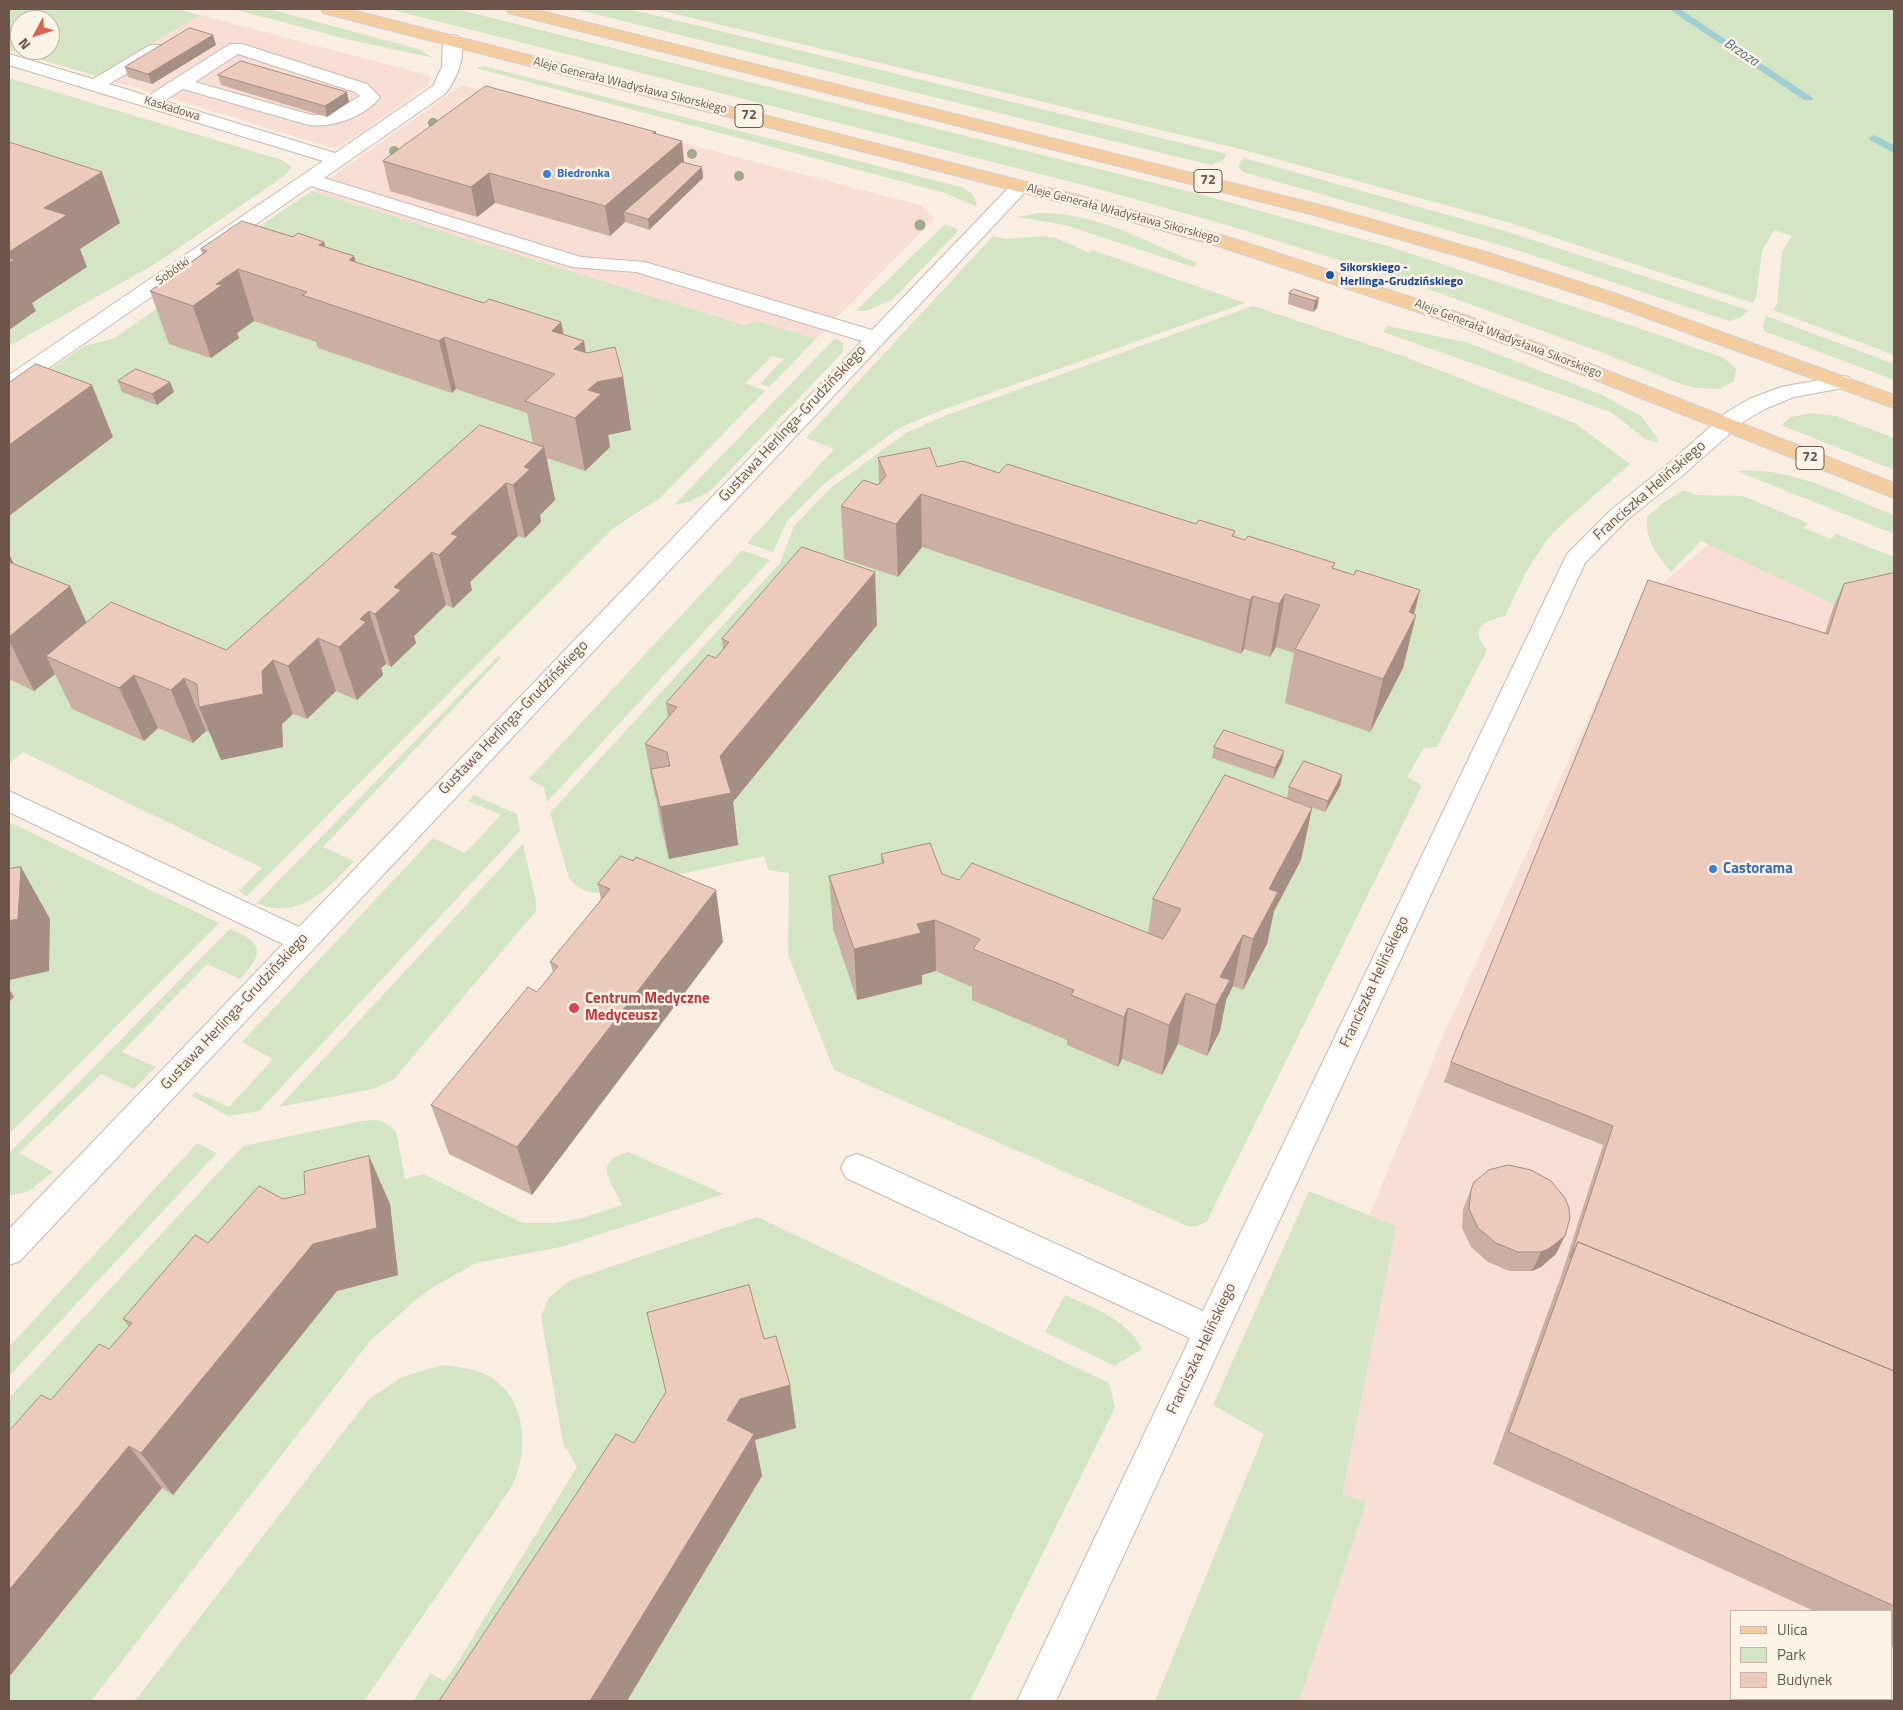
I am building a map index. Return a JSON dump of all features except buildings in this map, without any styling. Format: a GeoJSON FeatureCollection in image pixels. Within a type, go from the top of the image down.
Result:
{"type":"FeatureCollection","features":[{"type":"Feature","properties":{"kind":"main road","name":"Aleje Generała Władysława Sikorskiego"},"geometry":{"type":"LineString","coordinates":[[329,9],[1194,232],[1461,320],[1894,491]]}},
{"type":"Feature","properties":{"kind":"main road","name":"72"},"geometry":{"type":"LineString","coordinates":[[514,9],[1321,211],[1479,256],[1610,298],[1894,402]]}},
{"type":"Feature","properties":{"kind":"street"},"geometry":{"type":"LineString","coordinates":[[95,85],[170,40]]}},
{"type":"Feature","properties":{"kind":"street","name":"Sobótki"},"geometry":{"type":"LineString","coordinates":[[9,385],[336,159],[352,152],[439,90],[445,84],[452,68],[452,40]]}},
{"type":"Feature","properties":{"kind":"street"},"geometry":{"type":"LineString","coordinates":[[150,102],[180,83],[228,44],[361,88],[371,97],[339,118],[327,122],[312,120],[180,83]]}},
{"type":"Feature","properties":{"kind":"street","name":"Kaskadowa"},"geometry":{"type":"LineString","coordinates":[[9,59],[336,159]]}},
{"type":"Feature","properties":{"kind":"street"},"geometry":{"type":"LineString","coordinates":[[308,179],[578,263],[638,266],[875,338]]}},
{"type":"Feature","properties":{"kind":"street","name":"Gustawa Herlinga-Grudzińskiego"},"geometry":{"type":"LineString","coordinates":[[9,1251],[1021,186]]}},
{"type":"Feature","properties":{"kind":"street","name":"Franciszka Helińskiego"},"geometry":{"type":"LineString","coordinates":[[1036,1701],[1575,559],[1619,515],[1675,470],[1726,424],[1746,410],[1775,397],[1803,388],[1841,382]]}},
{"type":"Feature","properties":{"kind":"street"},"geometry":{"type":"LineString","coordinates":[[9,801],[303,941]]}},
{"type":"Feature","properties":{"kind":"street"},"geometry":{"type":"LineString","coordinates":[[857,1168],[1211,1332]]}},
{"type":"Feature","properties":{"kind":"shaded area"},"geometry":{"type":"Polygon","coordinates":[[[200,15],[431,76],[427,86],[341,146],[333,148],[97,76],[200,15]]]}},
{"type":"Feature","properties":{"kind":"shaded area"},"geometry":{"type":"Polygon","coordinates":[[[462,85],[920,205],[935,218],[816,339],[757,321],[744,325],[312,191],[462,85]]]}},
{"type":"Feature","properties":{"kind":"shaded area"},"geometry":{"type":"Polygon","coordinates":[[[1752,507],[1894,564],[1894,1701],[1170,1701],[1446,1029],[1641,602],[1752,507]]]}},
{"type":"Feature","properties":{"kind":"green space"},"geometry":{"type":"Polygon","coordinates":[[[9,9],[178,9],[200,15],[97,76],[43,60],[60,60],[60,10],[10,10],[10,50],[9,9]]]}},
{"type":"Feature","properties":{"kind":"green space"},"geometry":{"type":"Polygon","coordinates":[[[233,9],[269,9],[418,49],[434,58],[350,40],[233,9]]]}},
{"type":"Feature","properties":{"kind":"green space"},"geometry":{"type":"Polygon","coordinates":[[[389,9],[456,9],[1195,193],[1384,245],[1636,327],[1724,358],[1736,369],[1734,381],[1719,389],[1696,388],[1681,384],[1603,353],[1415,284],[1230,226],[1091,187],[389,9]]]}},
{"type":"Feature","properties":{"kind":"green space"},"geometry":{"type":"Polygon","coordinates":[[[574,9],[629,9],[1227,154],[1222,161],[1211,165],[574,9]]]}},
{"type":"Feature","properties":{"kind":"green space"},"geometry":{"type":"Polygon","coordinates":[[[655,9],[1894,9],[1894,355],[1773,310],[1777,304],[1782,252],[1792,236],[1774,230],[1762,251],[1756,297],[1753,303],[1507,222],[1240,149],[655,9]]]}},
{"type":"Feature","properties":{"kind":"green space"},"geometry":{"type":"Polygon","coordinates":[[[483,66],[961,187],[972,194],[977,207],[945,193],[476,68],[483,66]]]}},
{"type":"Feature","properties":{"kind":"green space"},"geometry":{"type":"Polygon","coordinates":[[[9,78],[282,160],[292,167],[284,176],[155,264],[9,346],[9,78]]]}},
{"type":"Feature","properties":{"kind":"green space"},"geometry":{"type":"Polygon","coordinates":[[[1244,158],[1502,230],[1748,310],[1742,317],[1729,321],[1514,249],[1243,172],[1238,166],[1244,158]]]}},
{"type":"Feature","properties":{"kind":"green space"},"geometry":{"type":"Polygon","coordinates":[[[312,191],[744,325],[757,321],[816,339],[769,387],[760,384],[784,359],[772,356],[745,383],[765,391],[660,498],[612,529],[247,896],[239,891],[262,868],[23,752],[9,764],[9,424],[28,385],[84,346],[112,339],[119,335],[236,253],[239,240],[312,191]]]}},
{"type":"Feature","properties":{"kind":"green space"},"geometry":{"type":"Polygon","coordinates":[[[1038,213],[1059,214],[1100,222],[1140,237],[1197,263],[1193,267],[1065,225],[1017,217],[1038,213]]]}},
{"type":"Feature","properties":{"kind":"green space"},"geometry":{"type":"Polygon","coordinates":[[[945,224],[959,230],[892,300],[865,311],[856,311],[945,224]]]}},
{"type":"Feature","properties":{"kind":"green space"},"geometry":{"type":"Polygon","coordinates":[[[993,236],[1006,239],[1043,236],[1056,238],[1089,253],[1092,250],[1245,303],[942,410],[899,428],[824,484],[787,521],[773,552],[747,543],[834,449],[806,438],[993,236]]]}},
{"type":"Feature","properties":{"kind":"green space"},"geometry":{"type":"Polygon","coordinates":[[[1253,306],[1400,355],[1575,423],[1630,464],[1565,521],[1546,541],[1525,574],[1505,616],[1490,620],[1481,627],[1479,637],[1487,650],[1437,747],[1424,748],[1407,777],[1419,783],[1421,787],[1207,1221],[1198,1226],[1190,1227],[834,1070],[788,955],[789,873],[768,870],[764,856],[595,893],[578,887],[569,878],[550,813],[780,563],[794,526],[832,487],[906,433],[947,415],[1253,306]]]}},
{"type":"Feature","properties":{"kind":"green space"},"geometry":{"type":"Polygon","coordinates":[[[1766,316],[1894,364],[1894,380],[1764,331],[1763,325],[1766,316]]]}},
{"type":"Feature","properties":{"kind":"green space"},"geometry":{"type":"Polygon","coordinates":[[[1388,326],[1469,343],[1602,395],[1641,416],[1656,436],[1658,443],[1645,439],[1611,412],[1383,332],[1388,326]]]}},
{"type":"Feature","properties":{"kind":"green space"},"geometry":{"type":"Polygon","coordinates":[[[835,338],[843,343],[843,352],[709,492],[689,502],[674,505],[835,338]]]}},
{"type":"Feature","properties":{"kind":"green space"},"geometry":{"type":"Polygon","coordinates":[[[1812,413],[1836,416],[1894,438],[1894,470],[1781,425],[1791,417],[1812,413]]]}},
{"type":"Feature","properties":{"kind":"green space"},"geometry":{"type":"Polygon","coordinates":[[[1737,471],[1777,473],[1837,491],[1894,515],[1894,534],[1737,471]]]}},
{"type":"Feature","properties":{"kind":"green space"},"geometry":{"type":"Polygon","coordinates":[[[1684,490],[1696,495],[1743,496],[1808,523],[1804,528],[1831,539],[1836,534],[1894,557],[1894,593],[1834,604],[1701,541],[1671,572],[1653,547],[1648,533],[1647,517],[1663,503],[1684,490]]]}},
{"type":"Feature","properties":{"kind":"green space"},"geometry":{"type":"Polygon","coordinates":[[[742,550],[770,560],[547,802],[544,787],[529,779],[742,550]]]}},
{"type":"Feature","properties":{"kind":"green space"},"geometry":{"type":"Polygon","coordinates":[[[498,656],[501,658],[323,847],[354,861],[323,891],[300,905],[272,908],[257,903],[498,656]]]}},
{"type":"Feature","properties":{"kind":"green space"},"geometry":{"type":"Polygon","coordinates":[[[474,795],[517,814],[520,831],[259,1111],[228,1116],[192,1096],[195,1092],[229,1107],[273,1059],[242,1042],[433,838],[465,853],[501,815],[468,801],[474,795]]]}},
{"type":"Feature","properties":{"kind":"green space"},"geometry":{"type":"Polygon","coordinates":[[[9,822],[219,923],[9,1134],[9,822]]]}},
{"type":"Feature","properties":{"kind":"green space"},"geometry":{"type":"Polygon","coordinates":[[[523,844],[536,901],[536,911],[394,1079],[373,1089],[279,1107],[523,844]]]}},
{"type":"Feature","properties":{"kind":"green space"},"geometry":{"type":"Polygon","coordinates":[[[230,929],[250,939],[255,944],[256,956],[248,970],[240,979],[207,964],[122,1052],[156,1067],[134,1089],[101,1074],[19,1153],[53,1172],[29,1191],[9,1196],[9,1153],[230,929]]]}},
{"type":"Feature","properties":{"kind":"green space"},"geometry":{"type":"Polygon","coordinates":[[[377,1120],[386,1123],[396,1131],[405,1179],[423,1174],[523,1223],[554,1223],[579,1219],[622,1205],[607,1174],[607,1167],[617,1156],[628,1152],[724,1194],[561,1247],[476,1263],[435,1286],[417,1299],[370,1341],[91,1701],[9,1701],[9,1398],[243,1146],[362,1121],[377,1120]]]}},
{"type":"Feature","properties":{"kind":"green space"},"geometry":{"type":"Polygon","coordinates":[[[197,1143],[217,1153],[9,1376],[9,1347],[197,1143]]]}},
{"type":"Feature","properties":{"kind":"green space"},"geometry":{"type":"Polygon","coordinates":[[[1309,1191],[1396,1226],[1342,1494],[1366,1502],[1299,1701],[1155,1701],[1264,1434],[1213,1405],[1309,1191]]]}},
{"type":"Feature","properties":{"kind":"green space"},"geometry":{"type":"Polygon","coordinates":[[[757,1217],[1109,1383],[1115,1407],[970,1701],[414,1701],[430,1673],[444,1681],[454,1668],[577,1467],[563,1443],[541,1316],[549,1298],[569,1281],[757,1217]]]}},
{"type":"Feature","properties":{"kind":"green space"},"geometry":{"type":"Polygon","coordinates":[[[1065,1295],[1099,1310],[1119,1322],[1136,1339],[1142,1349],[1114,1366],[1045,1332],[1065,1295]]]}},
{"type":"Feature","properties":{"kind":"green space"},"geometry":{"type":"Polygon","coordinates":[[[442,1365],[465,1368],[487,1375],[501,1385],[511,1397],[518,1412],[522,1428],[521,1461],[509,1491],[364,1701],[135,1701],[369,1399],[402,1377],[442,1365]]]}},
{"type":"Feature","properties":{"kind":"waterway","name":"Brzoza"},"geometry":{"type":"LineString","coordinates":[[1674,9],[1808,98]]}},
{"type":"Feature","properties":{"kind":"waterway","name":"Brzoza"},"geometry":{"type":"LineString","coordinates":[[1874,138],[1894,150]]}},
{"type":"Feature","properties":{"kind":"place","name":"Biedronka"},"geometry":{"type":"Point","coordinates":[547,174]}},
{"type":"Feature","properties":{"kind":"place","name":"Sikorskiego - Herlinga-Grudzińskiego"},"geometry":{"type":"Point","coordinates":[1330,275]}},
{"type":"Feature","properties":{"kind":"place","name":"Castorama"},"geometry":{"type":"Point","coordinates":[1713,869]}},
{"type":"Feature","properties":{"kind":"place","name":"Centrum Medyczne Medyceusz"},"geometry":{"type":"Point","coordinates":[574,1008]}}]}
